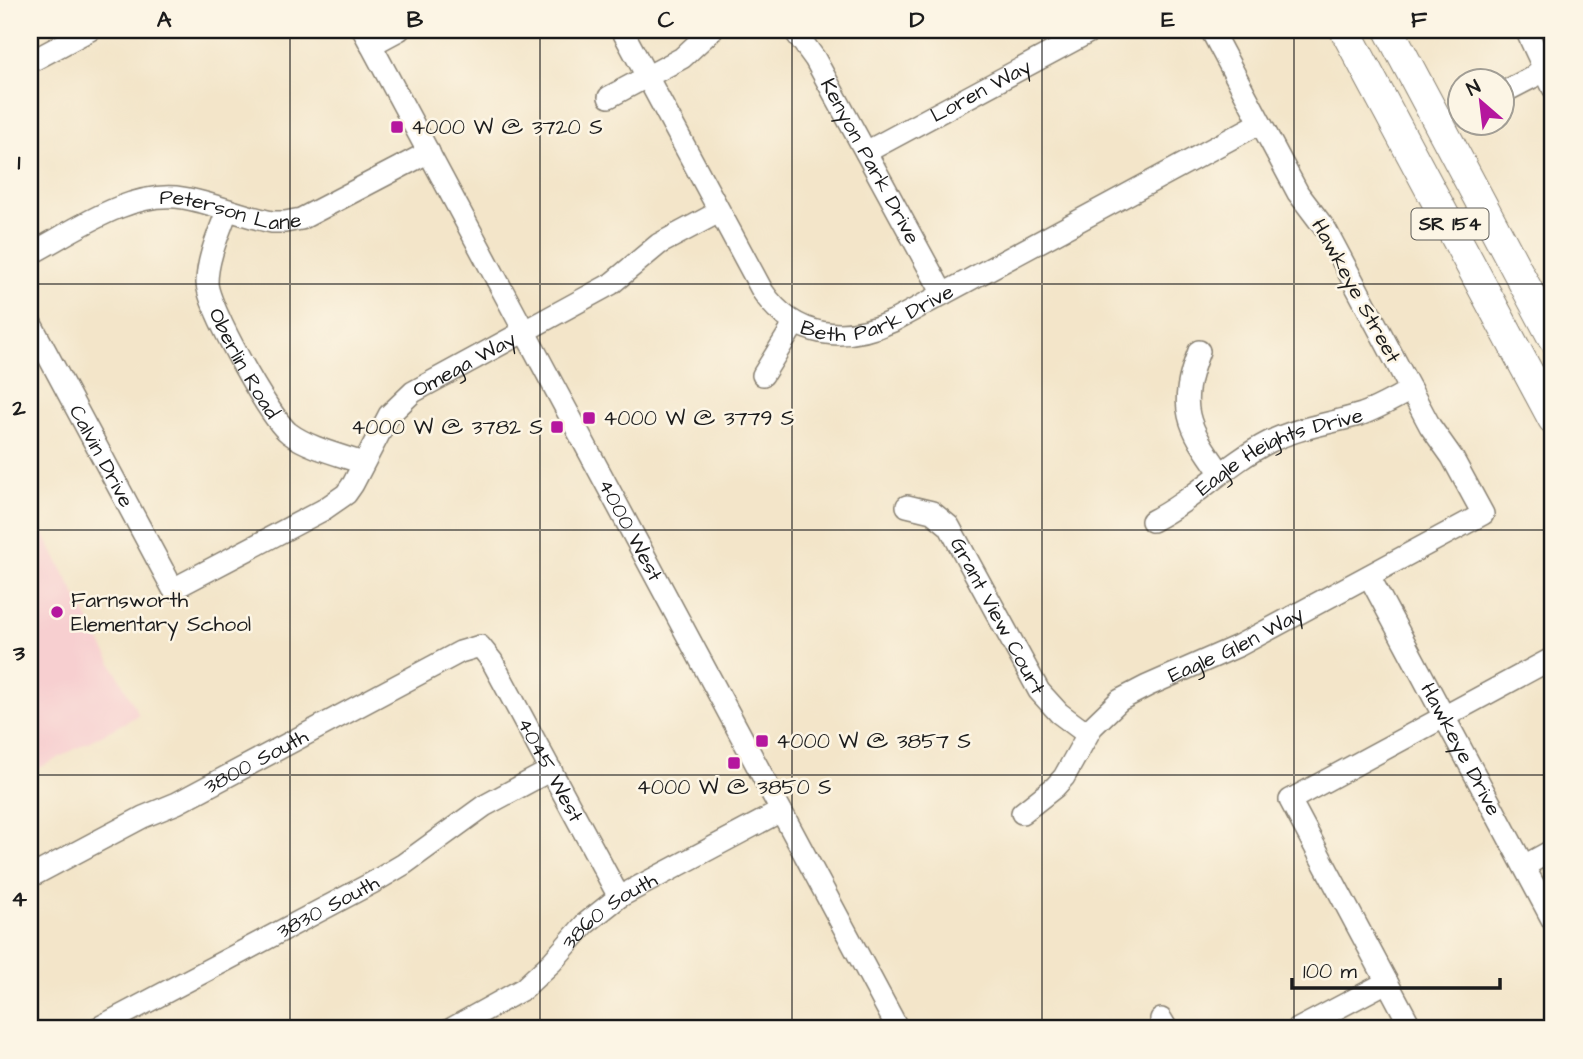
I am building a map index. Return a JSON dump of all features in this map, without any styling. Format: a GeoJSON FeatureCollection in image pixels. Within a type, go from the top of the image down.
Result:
{"type":"FeatureCollection","features":[{"type":"Feature","properties":{"kind":"highway","name":"SR 154"},"geometry":{"type":"LineString","coordinates":[[1345,30],[1553,419]]}},
{"type":"Feature","properties":{"kind":"highway","name":"SR 154"},"geometry":{"type":"LineString","coordinates":[[1389,30],[1553,338]]}},
{"type":"Feature","properties":{"kind":"street"},"geometry":{"type":"LineString","coordinates":[[30,62],[90,30]]}},
{"type":"Feature","properties":{"kind":"street"},"geometry":{"type":"LineString","coordinates":[[367,37],[399,30]]}},
{"type":"Feature","properties":{"kind":"street","name":"Beth Park Drive"},"geometry":{"type":"LineString","coordinates":[[622,30],[769,301],[795,323],[827,334],[861,333],[893,321],[1261,123]]}},
{"type":"Feature","properties":{"kind":"street"},"geometry":{"type":"LineString","coordinates":[[608,97],[682,58],[712,30]]}},
{"type":"Feature","properties":{"kind":"street","name":"Kenyon Park Drive"},"geometry":{"type":"LineString","coordinates":[[793,30],[816,59],[943,294]]}},
{"type":"Feature","properties":{"kind":"street","name":"Loren Way"},"geometry":{"type":"LineString","coordinates":[[866,152],[1093,30]]}},
{"type":"Feature","properties":{"kind":"street","name":"Hawkeye Street"},"geometry":{"type":"LineString","coordinates":[[1211,30],[1298,193],[1332,241],[1430,426],[1452,457],[1483,514]]}},
{"type":"Feature","properties":{"kind":"street"},"geometry":{"type":"LineString","coordinates":[[1525,30],[1549,64],[1553,88]]}},
{"type":"Feature","properties":{"kind":"street","name":"4000 West"},"geometry":{"type":"LineString","coordinates":[[367,37],[898,1029]]}},
{"type":"Feature","properties":{"kind":"street"},"geometry":{"type":"LineString","coordinates":[[1516,86],[1549,64]]}},
{"type":"Feature","properties":{"kind":"street","name":"Peterson Lane"},"geometry":{"type":"LineString","coordinates":[[30,254],[117,208],[162,196],[182,198],[272,222],[301,219],[429,152]]}},
{"type":"Feature","properties":{"kind":"street","name":"Oberlin Road"},"geometry":{"type":"LineString","coordinates":[[227,211],[207,271],[207,287],[217,313],[265,404],[290,434],[363,463]]}},
{"type":"Feature","properties":{"kind":"street","name":"Omega Way"},"geometry":{"type":"LineString","coordinates":[[173,589],[335,503],[353,484],[389,415],[413,393],[611,284],[659,244],[719,212]]}},
{"type":"Feature","properties":{"kind":"street","name":"Calvin Drive"},"geometry":{"type":"LineString","coordinates":[[30,322],[173,589]]}},
{"type":"Feature","properties":{"kind":"street"},"geometry":{"type":"LineString","coordinates":[[763,376],[795,323]]}},
{"type":"Feature","properties":{"kind":"street"},"geometry":{"type":"LineString","coordinates":[[1199,351],[1188,382],[1187,407],[1196,437],[1221,473]]}},
{"type":"Feature","properties":{"kind":"street","name":"Eagle Heights Drive"},"geometry":{"type":"LineString","coordinates":[[1152,521],[1187,502],[1221,473],[1281,436],[1360,414],[1411,390]]}},
{"type":"Feature","properties":{"kind":"street","name":"Grant View Court"},"geometry":{"type":"LineString","coordinates":[[907,506],[932,512],[948,526],[1039,691],[1059,713],[1087,734]]}},
{"type":"Feature","properties":{"kind":"street","name":"Eagle Glen Way"},"geometry":{"type":"LineString","coordinates":[[1022,813],[1049,793],[1064,777],[1087,734],[1105,713],[1129,695],[1219,656],[1483,514]]}},
{"type":"Feature","properties":{"kind":"street","name":"Hawkeye Drive"},"geometry":{"type":"LineString","coordinates":[[1369,576],[1553,921]]}},
{"type":"Feature","properties":{"kind":"street","name":"4045 West"},"geometry":{"type":"LineString","coordinates":[[480,646],[492,661],[619,897]]}},
{"type":"Feature","properties":{"kind":"street","name":"3800 South"},"geometry":{"type":"LineString","coordinates":[[30,877],[143,817],[177,803],[460,652],[480,646]]}},
{"type":"Feature","properties":{"kind":"street"},"geometry":{"type":"LineString","coordinates":[[1412,1029],[1290,800],[1553,659]]}},
{"type":"Feature","properties":{"kind":"street","name":"3830 South"},"geometry":{"type":"LineString","coordinates":[[96,1029],[372,883],[404,864],[484,806],[551,769]]}},
{"type":"Feature","properties":{"kind":"street","name":"3860 South"},"geometry":{"type":"LineString","coordinates":[[451,1029],[523,989],[552,962],[585,924],[619,897],[781,811]]}},
{"type":"Feature","properties":{"kind":"street"},"geometry":{"type":"LineString","coordinates":[[1524,866],[1553,850]]}},
{"type":"Feature","properties":{"kind":"street"},"geometry":{"type":"LineString","coordinates":[[1298,1029],[1387,982]]}},
{"type":"Feature","properties":{"kind":"shaded area","name":"Farnsworth Elementary School"},"geometry":{"type":"Polygon","coordinates":[[[30,509],[139,715],[30,773],[30,509]]]}},
{"type":"Feature","properties":{"kind":"place","name":"4000 W @ 3720 S"},"geometry":{"type":"Point","coordinates":[397,127]}},
{"type":"Feature","properties":{"kind":"place","name":"4000 W @ 3779 S"},"geometry":{"type":"Point","coordinates":[589,418]}},
{"type":"Feature","properties":{"kind":"place","name":"4000 W @ 3782 S"},"geometry":{"type":"Point","coordinates":[557,427]}},
{"type":"Feature","properties":{"kind":"place","name":"Farnsworth Elementary School"},"geometry":{"type":"Point","coordinates":[57,612]}},
{"type":"Feature","properties":{"kind":"place","name":"4000 W @ 3857 S"},"geometry":{"type":"Point","coordinates":[762,741]}},
{"type":"Feature","properties":{"kind":"place","name":"4000 W @ 3850 S"},"geometry":{"type":"Point","coordinates":[734,763]}}]}
